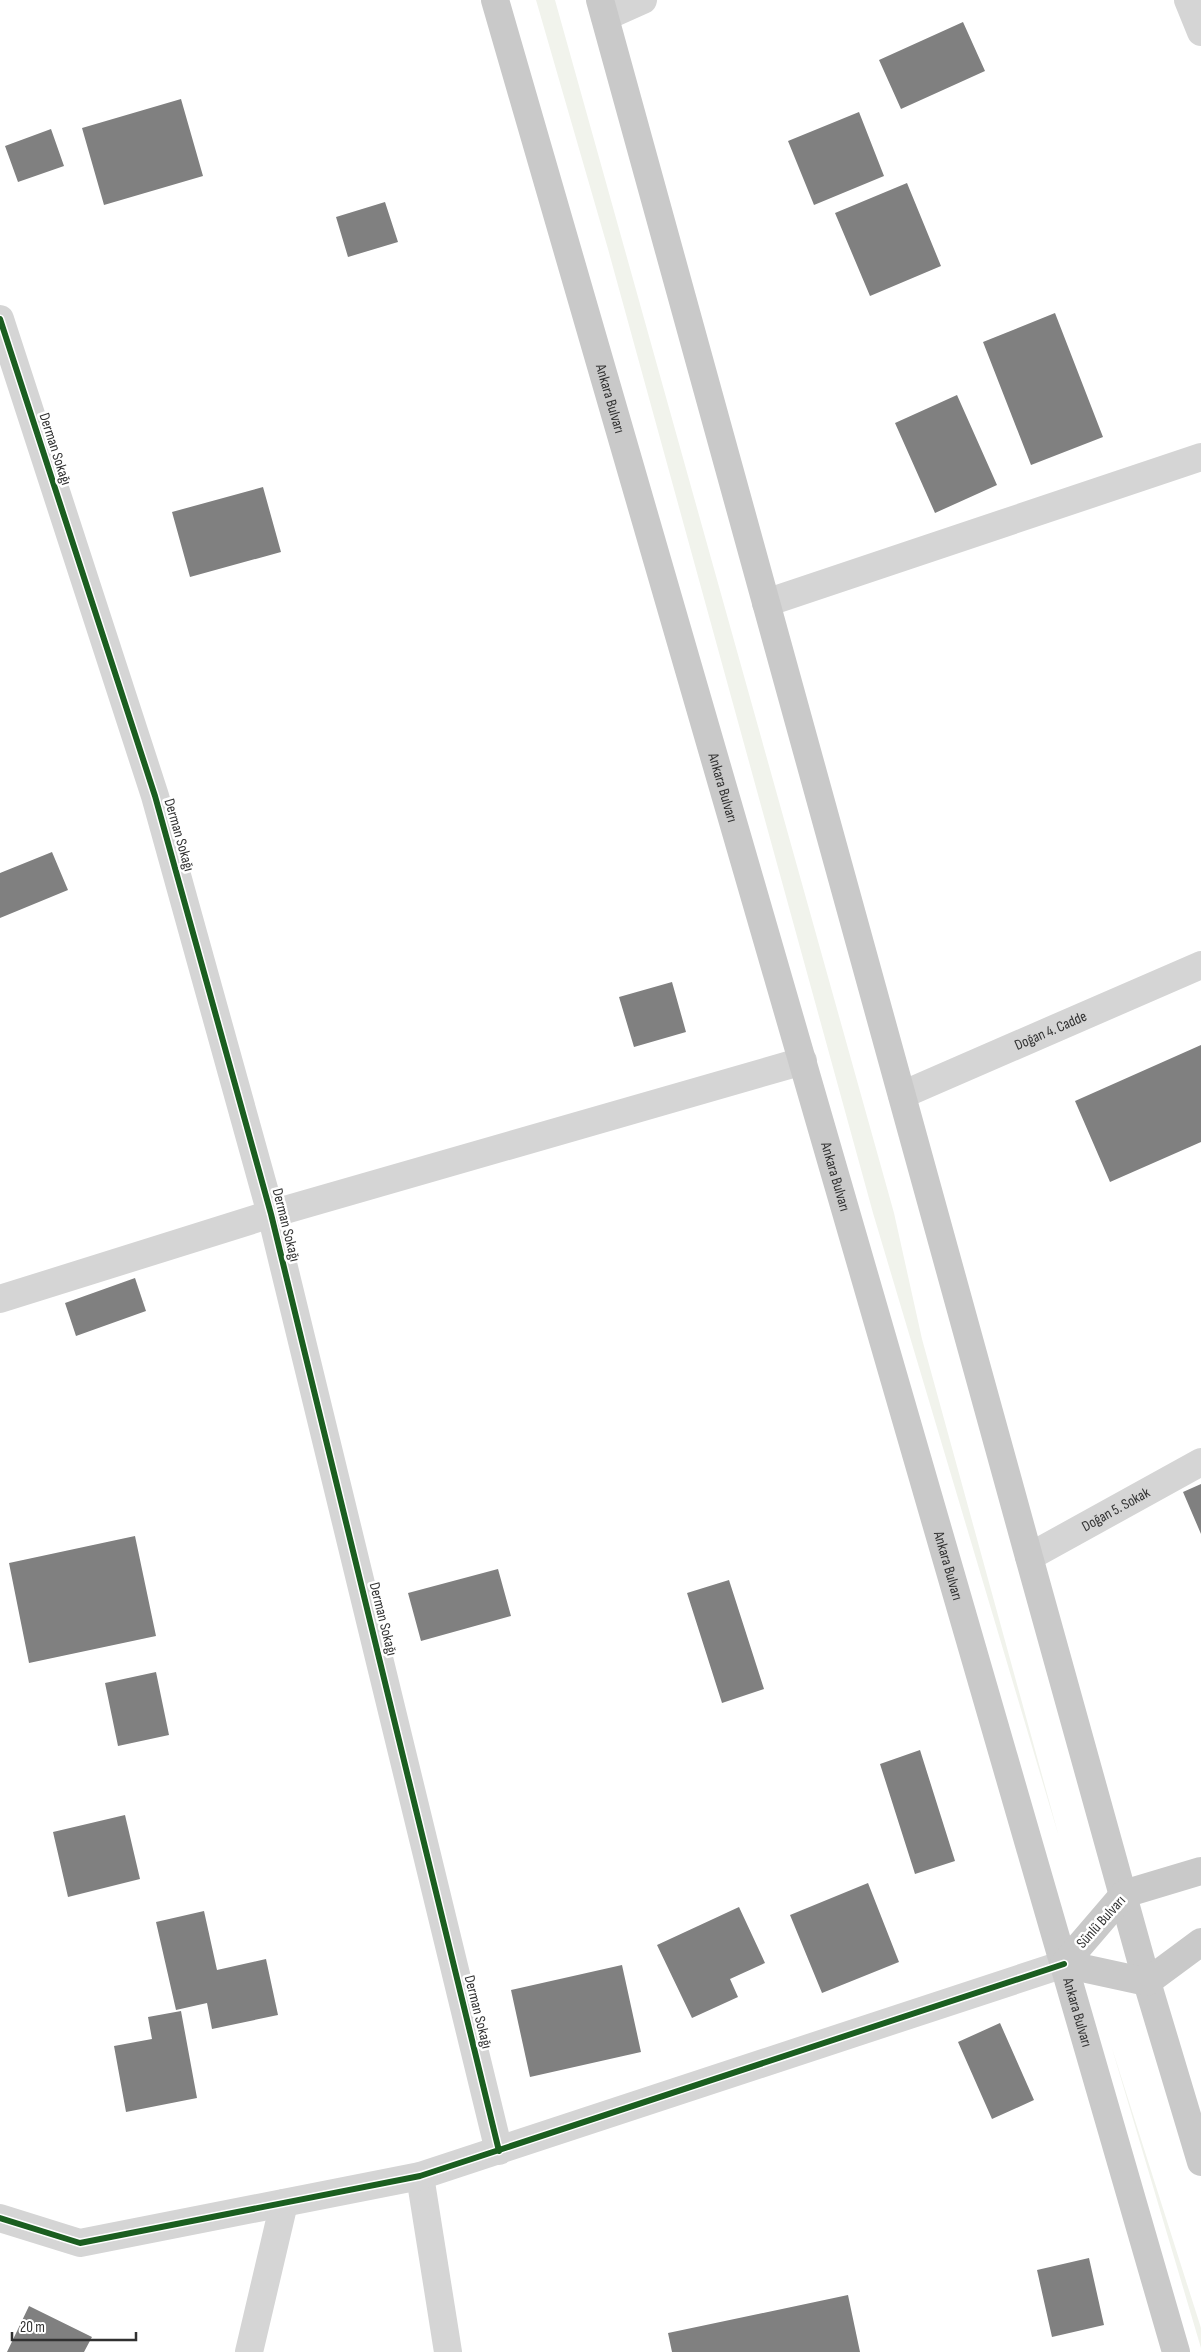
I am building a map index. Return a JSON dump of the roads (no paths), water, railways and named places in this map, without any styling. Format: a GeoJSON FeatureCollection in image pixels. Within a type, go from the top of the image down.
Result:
{"type":"FeatureCollection","features":[{"type":"Feature","properties":{"kind":"main road","name":"Ankara Bulvarı"},"geometry":{"type":"LineString","coordinates":[[495,0],[1176,2352]]}},
{"type":"Feature","properties":{"kind":"main road"},"geometry":{"type":"LineString","coordinates":[[603,8],[1029,1557],[1147,1982],[1201,2162]]}},
{"type":"Feature","properties":{"kind":"main road","name":"Sünlü Bulvarı"},"geometry":{"type":"LineString","coordinates":[[1064,1964],[1124,1894],[1201,1871]]}},
{"type":"Feature","properties":{"kind":"main road"},"geometry":{"type":"LineString","coordinates":[[1064,1964],[1147,1982],[1201,1942]]}},
{"type":"Feature","properties":{"kind":"street"},"geometry":{"type":"LineString","coordinates":[[603,8],[644,0]]}},
{"type":"Feature","properties":{"kind":"street"},"geometry":{"type":"LineString","coordinates":[[1188,0],[1201,32]]}},
{"type":"Feature","properties":{"kind":"street","name":"Derman Sokağı"},"geometry":{"type":"LineString","coordinates":[[0,319],[155,796],[271,1214],[500,2151]]}},
{"type":"Feature","properties":{"kind":"street"},"geometry":{"type":"LineString","coordinates":[[766,603],[1201,457]]}},
{"type":"Feature","properties":{"kind":"street","name":"Doğan 4. Cadde"},"geometry":{"type":"LineString","coordinates":[[902,1094],[1201,965]]}},
{"type":"Feature","properties":{"kind":"street"},"geometry":{"type":"LineString","coordinates":[[0,1299],[271,1214],[803,1061]]}},
{"type":"Feature","properties":{"kind":"street","name":"Doğan 5. Sokak"},"geometry":{"type":"LineString","coordinates":[[1029,1557],[1201,1462]]}},
{"type":"Feature","properties":{"kind":"street"},"geometry":{"type":"LineString","coordinates":[[0,2218],[80,2244],[420,2176],[1064,1964]]}},
{"type":"Feature","properties":{"kind":"street"},"geometry":{"type":"LineString","coordinates":[[420,2176],[448,2352]]}},
{"type":"Feature","properties":{"kind":"street"},"geometry":{"type":"LineString","coordinates":[[249,2352],[284,2203]]}}]}
